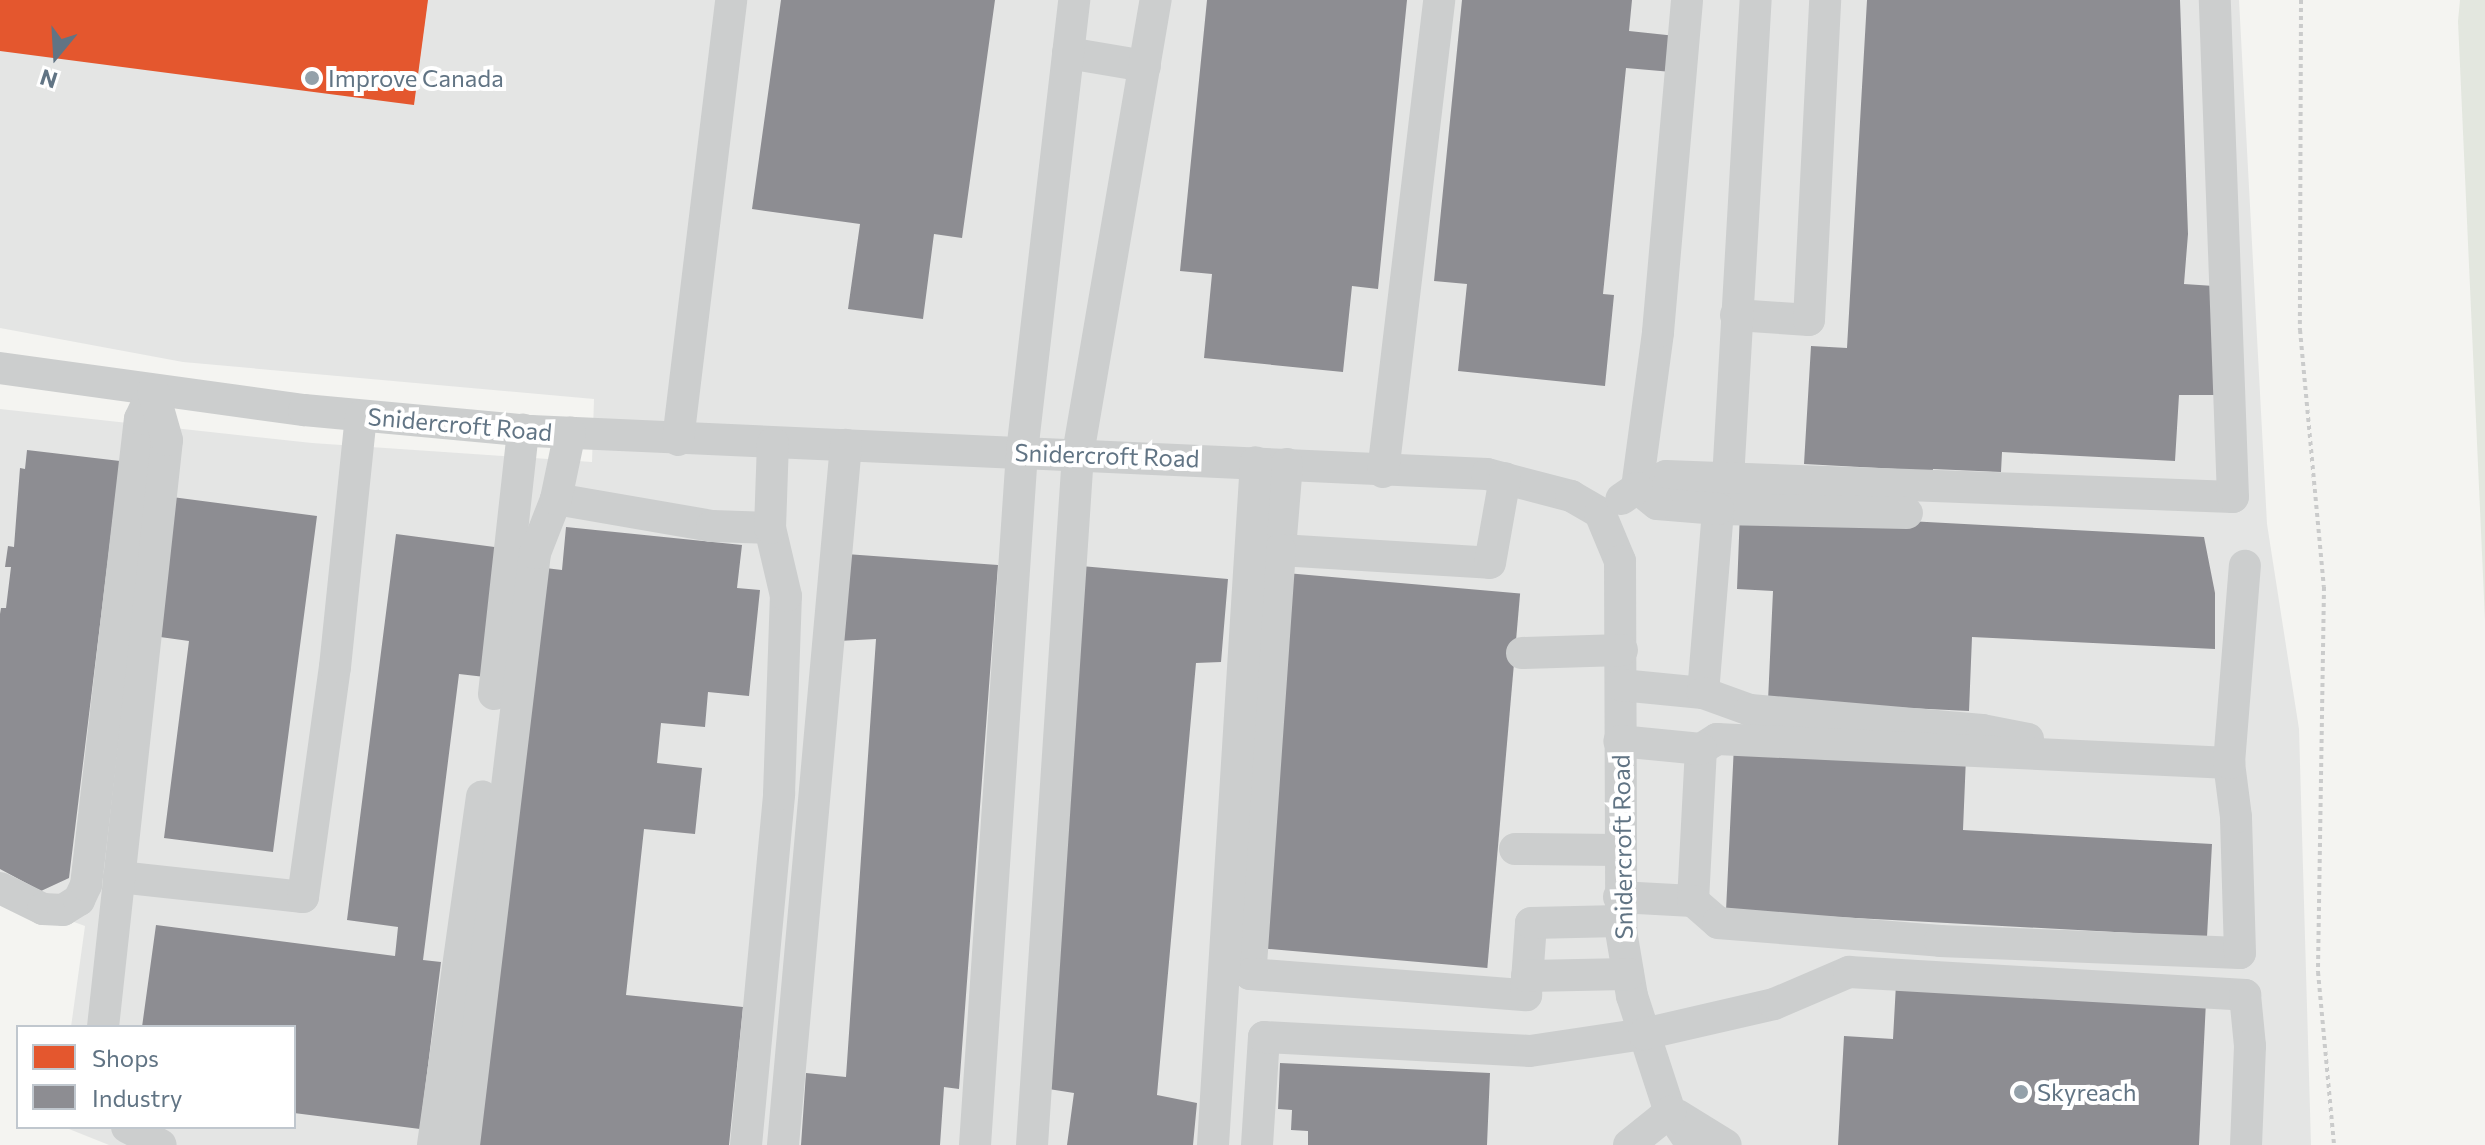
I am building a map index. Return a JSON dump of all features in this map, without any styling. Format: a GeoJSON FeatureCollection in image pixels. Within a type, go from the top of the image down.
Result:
{"type":"FeatureCollection","features":[{"type":"Feature","properties":{"kind":"street"},"geometry":{"type":"LineString","coordinates":[[678,440],[731,0]]}},
{"type":"Feature","properties":{"kind":"street"},"geometry":{"type":"LineString","coordinates":[[975,1145],[1022,452],[1074,0]]}},
{"type":"Feature","properties":{"kind":"street"},"geometry":{"type":"LineString","coordinates":[[1032,1145],[1032,1081],[1078,454],[1156,0]]}},
{"type":"Feature","properties":{"kind":"street"},"geometry":{"type":"LineString","coordinates":[[1383,472],[1439,0]]}},
{"type":"Feature","properties":{"kind":"street"},"geometry":{"type":"LineString","coordinates":[[1600,513],[1637,488],[1658,332],[1687,0]]}},
{"type":"Feature","properties":{"kind":"street"},"geometry":{"type":"LineString","coordinates":[[1703,693],[1723,494],[1756,0]]}},
{"type":"Feature","properties":{"kind":"street"},"geometry":{"type":"LineString","coordinates":[[1736,315],[1809,320],[1825,0]]}},
{"type":"Feature","properties":{"kind":"street"},"geometry":{"type":"LineString","coordinates":[[1637,488],[1657,504],[1723,494],[2233,497],[2215,0]]}},
{"type":"Feature","properties":{"kind":"street"},"geometry":{"type":"LineString","coordinates":[[1068,53],[1145,66]]}},
{"type":"Feature","properties":{"kind":"street","name":"Snidercroft Road"},"geometry":{"type":"LineString","coordinates":[[0,368],[153,391],[361,416],[523,430],[678,440],[1272,463],[1505,478],[1571,496],[1600,513],[1620,561],[1622,650],[1618,850],[1620,909],[1628,974],[1670,1112],[1692,1145]]}},
{"type":"Feature","properties":{"kind":"street"},"geometry":{"type":"LineString","coordinates":[[103,1025],[167,440],[153,391]]}},
{"type":"Feature","properties":{"kind":"street"},"geometry":{"type":"LineString","coordinates":[[0,888],[43,909],[63,910],[79,900],[86,885],[140,419],[153,391]]}},
{"type":"Feature","properties":{"kind":"street"},"geometry":{"type":"LineString","coordinates":[[119,877],[303,897],[335,667],[361,416]]}},
{"type":"Feature","properties":{"kind":"street"},"geometry":{"type":"LineString","coordinates":[[433,1145],[488,752],[523,430]]}},
{"type":"Feature","properties":{"kind":"street"},"geometry":{"type":"LineString","coordinates":[[464,1145],[535,553],[556,499],[570,432]]}},
{"type":"Feature","properties":{"kind":"street"},"geometry":{"type":"LineString","coordinates":[[746,1145],[779,779],[786,596],[770,528],[773,443]]}},
{"type":"Feature","properties":{"kind":"street"},"geometry":{"type":"LineString","coordinates":[[783,1145],[846,445]]}},
{"type":"Feature","properties":{"kind":"street"},"geometry":{"type":"LineString","coordinates":[[1272,463],[1280,550],[1250,974],[1526,995],[1531,923],[1693,901],[1718,923],[1940,941],[2240,953],[2236,817],[2229,763],[2245,566]]}},
{"type":"Feature","properties":{"kind":"street"},"geometry":{"type":"LineString","coordinates":[[1213,1145],[1272,463]]}},
{"type":"Feature","properties":{"kind":"street"},"geometry":{"type":"LineString","coordinates":[[1280,550],[1490,563],[1505,478]]}},
{"type":"Feature","properties":{"kind":"street"},"geometry":{"type":"LineString","coordinates":[[1723,494],[1907,513]]}},
{"type":"Feature","properties":{"kind":"street"},"geometry":{"type":"LineString","coordinates":[[556,499],[712,526],[770,528]]}},
{"type":"Feature","properties":{"kind":"street"},"geometry":{"type":"LineString","coordinates":[[1522,653],[1622,650]]}},
{"type":"Feature","properties":{"kind":"street"},"geometry":{"type":"LineString","coordinates":[[1621,685],[1703,693],[1750,710],[1982,730],[2094,752]]}},
{"type":"Feature","properties":{"kind":"street"},"geometry":{"type":"LineString","coordinates":[[1619,741],[1701,749],[1717,739],[1980,754],[2094,752],[2229,763]]}},
{"type":"Feature","properties":{"kind":"street"},"geometry":{"type":"LineString","coordinates":[[1693,901],[1701,749]]}},
{"type":"Feature","properties":{"kind":"street"},"geometry":{"type":"LineString","coordinates":[[1515,849],[1618,850]]}},
{"type":"Feature","properties":{"kind":"street"},"geometry":{"type":"LineString","coordinates":[[1257,1145],[1264,1037],[1530,1051],[1644,1034],[1774,1004],[1849,972],[2245,995],[2250,1046],[2246,1145]]}},
{"type":"Feature","properties":{"kind":"street"},"geometry":{"type":"LineString","coordinates":[[1527,976],[1628,974]]}},
{"type":"Feature","properties":{"kind":"street"},"geometry":{"type":"LineString","coordinates":[[1629,1145],[1670,1112],[1726,1145]]}},
{"type":"Feature","properties":{"kind":"street"},"geometry":{"type":"LineString","coordinates":[[131,1129],[161,1145]]}},
{"type":"Feature","properties":{"kind":"path"},"geometry":{"type":"LineString","coordinates":[[2301,0],[2300,330],[2324,587],[2318,972],[2334,1145]]}},
{"type":"Feature","properties":{"kind":"shaded area"},"geometry":{"type":"Polygon","coordinates":[[[0,0],[2239,0],[2267,524],[2299,729],[2311,1145],[109,1145],[69,1129],[296,1129],[296,1025],[71,1025],[85,926],[0,895],[0,409],[312,443],[592,462],[594,399],[183,362],[0,328],[0,0]]]}},
{"type":"Feature","properties":{"kind":"shaded area"},"geometry":{"type":"Polygon","coordinates":[[[2460,0],[2485,0],[2485,620],[2458,21],[2460,0]]]}},
{"type":"Feature","properties":{"kind":"building: Shops","name":"Improve Canada"},"geometry":{"type":"Polygon","coordinates":[[[0,0],[428,0],[414,105],[0,51],[0,0]]]}},
{"type":"Feature","properties":{"kind":"building: Industry"},"geometry":{"type":"Polygon","coordinates":[[[781,0],[995,0],[962,238],[934,234],[923,319],[848,309],[860,224],[752,209],[781,0]]]}},
{"type":"Feature","properties":{"kind":"building: Industry"},"geometry":{"type":"Polygon","coordinates":[[[1207,0],[1407,0],[1378,289],[1352,286],[1343,372],[1204,358],[1212,274],[1180,271],[1207,0]]]}},
{"type":"Feature","properties":{"kind":"building: Industry"},"geometry":{"type":"Polygon","coordinates":[[[1462,0],[1632,0],[1629,31],[1676,36],[1672,72],[1626,68],[1603,294],[1614,295],[1605,386],[1458,371],[1467,284],[1434,281],[1462,0]]]}},
{"type":"Feature","properties":{"kind":"building: Industry"},"geometry":{"type":"Polygon","coordinates":[[[1867,0],[2180,0],[2188,234],[2184,284],[2214,286],[2218,395],[2179,395],[2175,461],[2002,452],[2001,472],[1933,469],[1932,478],[1916,470],[1804,464],[1811,346],[1847,348],[1867,0]]]}},
{"type":"Feature","properties":{"kind":"building: Industry"},"geometry":{"type":"Polygon","coordinates":[[[27,450],[120,461],[69,878],[41,891],[0,869],[0,614],[1,608],[6,608],[11,567],[5,567],[8,546],[14,547],[20,468],[25,469],[27,450]]]}},
{"type":"Feature","properties":{"kind":"building: Industry"},"geometry":{"type":"Polygon","coordinates":[[[172,497],[317,516],[273,852],[164,838],[189,641],[153,636],[172,497]]]}},
{"type":"Feature","properties":{"kind":"building: Industry"},"geometry":{"type":"Polygon","coordinates":[[[1740,512],[2204,537],[2215,593],[2215,649],[1972,637],[1969,711],[1768,701],[1773,591],[1737,589],[1740,512]]]}},
{"type":"Feature","properties":{"kind":"building: Industry"},"geometry":{"type":"Polygon","coordinates":[[[566,527],[742,545],[737,588],[760,590],[749,696],[708,692],[705,727],[661,723],[657,763],[702,768],[695,834],[644,829],[626,995],[743,1007],[729,1145],[476,1145],[537,567],[562,570],[566,527]]]}},
{"type":"Feature","properties":{"kind":"building: Industry"},"geometry":{"type":"Polygon","coordinates":[[[396,534],[502,548],[485,677],[459,674],[423,960],[441,962],[420,1129],[296,1113],[296,1025],[142,1025],[156,925],[395,956],[398,927],[347,920],[396,534]]]}},
{"type":"Feature","properties":{"kind":"building: Industry"},"geometry":{"type":"Polygon","coordinates":[[[846,554],[998,565],[959,1089],[944,1087],[940,1145],[801,1145],[806,1073],[846,1077],[876,639],[838,641],[846,554]]]}},
{"type":"Feature","properties":{"kind":"building: Industry"},"geometry":{"type":"Polygon","coordinates":[[[1081,566],[1228,579],[1221,662],[1196,663],[1157,1095],[1197,1103],[1193,1145],[1067,1145],[1074,1093],[1036,1087],[1081,566]]]}},
{"type":"Feature","properties":{"kind":"building: Industry"},"geometry":{"type":"Polygon","coordinates":[[[1286,573],[1520,593],[1487,968],[1253,948],[1286,573]]]}},
{"type":"Feature","properties":{"kind":"building: Industry"},"geometry":{"type":"Polygon","coordinates":[[[1734,745],[1966,757],[1963,830],[2212,844],[2207,937],[1726,911],[1734,745]]]}},
{"type":"Feature","properties":{"kind":"building: Industry","name":"Skyreach"},"geometry":{"type":"Polygon","coordinates":[[[1896,984],[2206,1001],[2199,1145],[1838,1145],[1844,1036],[1893,1039],[1896,984]]]}},
{"type":"Feature","properties":{"kind":"building: Industry"},"geometry":{"type":"Polygon","coordinates":[[[1280,1063],[1490,1073],[1487,1145],[1308,1145],[1308,1131],[1291,1130],[1292,1110],[1278,1109],[1280,1063]]]}},
{"type":"Feature","properties":{"kind":"place","name":"Improve Canada"},"geometry":{"type":"Point","coordinates":[312,78]}},
{"type":"Feature","properties":{"kind":"place","name":"Skyreach"},"geometry":{"type":"Point","coordinates":[2021,1092]}}]}
